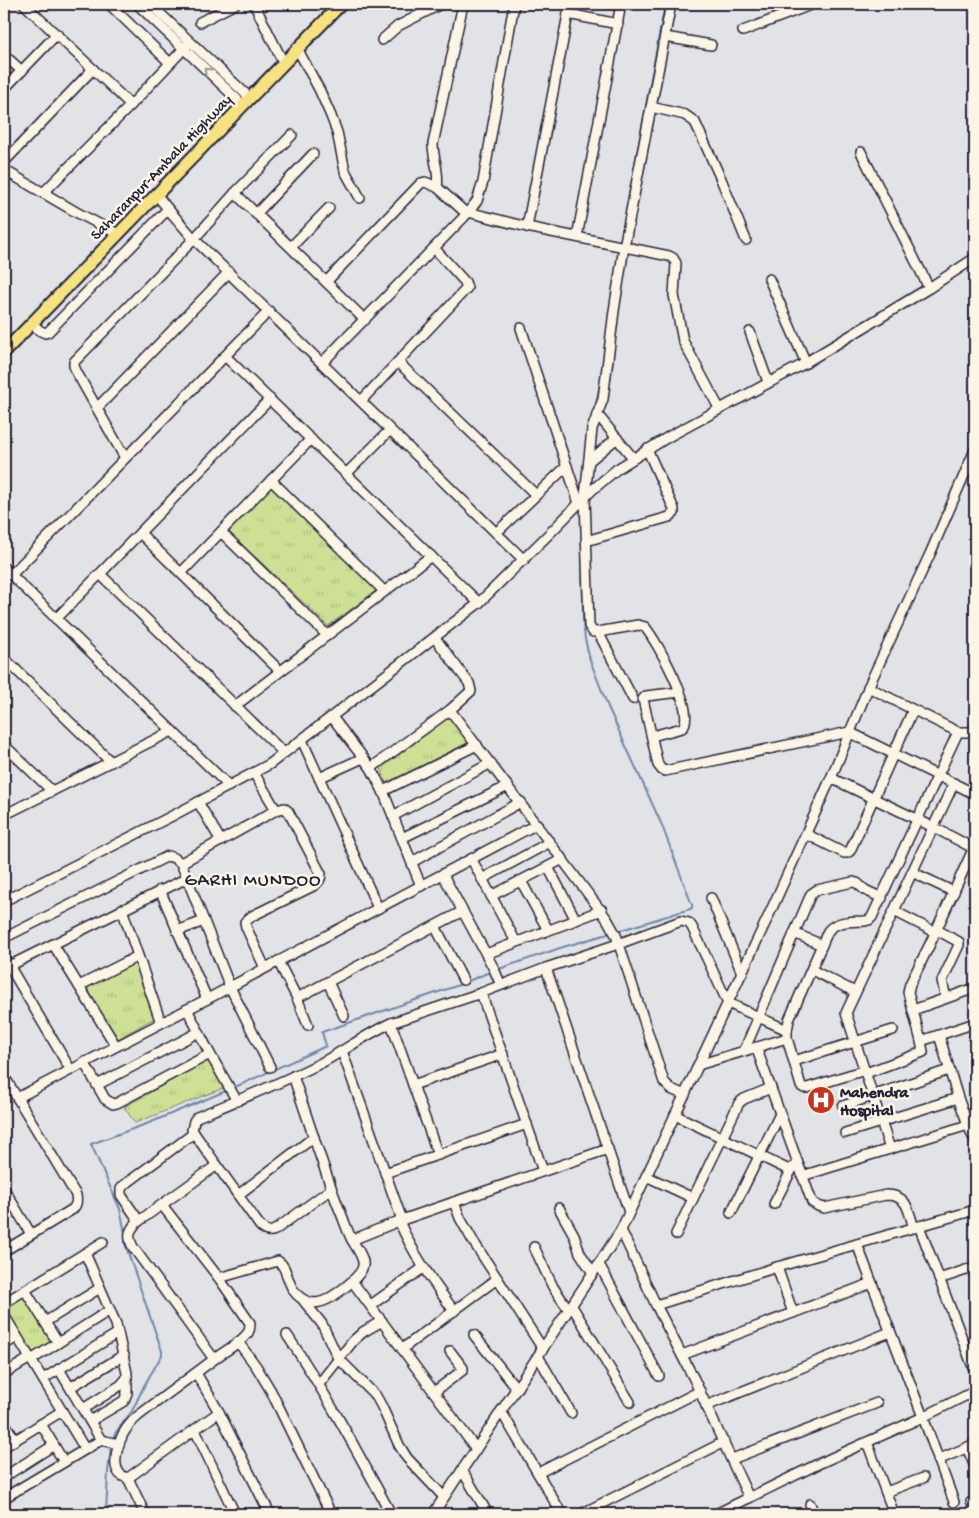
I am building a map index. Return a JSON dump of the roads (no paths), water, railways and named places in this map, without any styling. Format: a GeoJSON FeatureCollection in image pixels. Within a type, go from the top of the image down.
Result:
{"type":"FeatureCollection","features":[{"type":"Feature","properties":{"kind":"main road","name":"Saharanpur-Ambala Highway"},"geometry":{"type":"LineString","coordinates":[[4,352],[341,4]]}},
{"type":"Feature","properties":{"kind":"street"},"geometry":{"type":"LineString","coordinates":[[24,4],[130,105]]}},
{"type":"Feature","properties":{"kind":"street"},"geometry":{"type":"LineString","coordinates":[[109,4],[170,63]]}},
{"type":"Feature","properties":{"kind":"street"},"geometry":{"type":"LineString","coordinates":[[137,4],[187,45],[246,101]]}},
{"type":"Feature","properties":{"kind":"street"},"geometry":{"type":"LineString","coordinates":[[150,4],[187,45]]}},
{"type":"Feature","properties":{"kind":"street"},"geometry":{"type":"LineString","coordinates":[[200,22],[235,4]]}},
{"type":"Feature","properties":{"kind":"street"},"geometry":{"type":"LineString","coordinates":[[254,4],[283,62]]}},
{"type":"Feature","properties":{"kind":"street"},"geometry":{"type":"LineString","coordinates":[[382,40],[398,26],[441,4]]}},
{"type":"Feature","properties":{"kind":"street"},"geometry":{"type":"LineString","coordinates":[[437,187],[438,173],[433,153],[433,144],[463,4]]}},
{"type":"Feature","properties":{"kind":"street"},"geometry":{"type":"LineString","coordinates":[[322,364],[468,213],[477,201],[483,182],[514,4]]}},
{"type":"Feature","properties":{"kind":"street"},"geometry":{"type":"LineString","coordinates":[[527,227],[570,4]]}},
{"type":"Feature","properties":{"kind":"street"},"geometry":{"type":"LineString","coordinates":[[577,237],[621,4]]}},
{"type":"Feature","properties":{"kind":"street"},"geometry":{"type":"LineString","coordinates":[[652,736],[684,726],[685,717],[680,692],[664,656],[645,626],[638,625],[593,632],[589,626],[586,541],[582,500],[592,429],[603,398],[621,246],[671,4]]}},
{"type":"Feature","properties":{"kind":"street"},"geometry":{"type":"LineString","coordinates":[[743,31],[798,6],[813,4]]}},
{"type":"Feature","properties":{"kind":"street"},"geometry":{"type":"LineString","coordinates":[[821,4],[831,4]]}},
{"type":"Feature","properties":{"kind":"street"},"geometry":{"type":"LineString","coordinates":[[568,14],[618,24]]}},
{"type":"Feature","properties":{"kind":"street"},"geometry":{"type":"LineString","coordinates":[[4,89],[56,34]]}},
{"type":"Feature","properties":{"kind":"street"},"geometry":{"type":"LineString","coordinates":[[665,37],[711,45]]}},
{"type":"Feature","properties":{"kind":"street"},"geometry":{"type":"LineString","coordinates":[[44,193],[187,45]]}},
{"type":"Feature","properties":{"kind":"street"},"geometry":{"type":"LineString","coordinates":[[297,48],[331,116],[337,132],[345,171],[360,198]]}},
{"type":"Feature","properties":{"kind":"street"},"geometry":{"type":"LineString","coordinates":[[4,55],[22,72]]}},
{"type":"Feature","properties":{"kind":"street"},"geometry":{"type":"LineString","coordinates":[[4,162],[93,69]]}},
{"type":"Feature","properties":{"kind":"street"},"geometry":{"type":"LineString","coordinates":[[651,108],[685,115],[695,122],[746,240]]}},
{"type":"Feature","properties":{"kind":"street"},"geometry":{"type":"LineString","coordinates":[[125,458],[77,373],[74,362],[292,135]]}},
{"type":"Feature","properties":{"kind":"street"},"geometry":{"type":"LineString","coordinates":[[861,152],[929,288]]}},
{"type":"Feature","properties":{"kind":"street"},"geometry":{"type":"LineString","coordinates":[[256,214],[313,154]]}},
{"type":"Feature","properties":{"kind":"street"},"geometry":{"type":"LineString","coordinates":[[4,170],[118,234]]}},
{"type":"Feature","properties":{"kind":"street"},"geometry":{"type":"LineString","coordinates":[[326,282],[421,183],[425,182],[429,182],[437,187],[468,213],[669,256],[673,258],[676,264],[674,295],[683,341],[720,408]]}},
{"type":"Feature","properties":{"kind":"street"},"geometry":{"type":"LineString","coordinates":[[235,193],[365,320]]}},
{"type":"Feature","properties":{"kind":"street"},"geometry":{"type":"LineString","coordinates":[[156,194],[194,239],[524,560]]}},
{"type":"Feature","properties":{"kind":"street"},"geometry":{"type":"LineString","coordinates":[[290,247],[329,208]]}},
{"type":"Feature","properties":{"kind":"street"},"geometry":{"type":"LineString","coordinates":[[32,323],[42,332],[48,332],[168,209]]}},
{"type":"Feature","properties":{"kind":"street"},"geometry":{"type":"LineString","coordinates":[[361,401],[467,288],[465,282],[434,248]]}},
{"type":"Feature","properties":{"kind":"street"},"geometry":{"type":"LineString","coordinates":[[4,901],[270,764],[479,603],[605,478],[647,449],[806,363],[975,258]]}},
{"type":"Feature","properties":{"kind":"street"},"geometry":{"type":"LineString","coordinates":[[97,408],[229,272]]}},
{"type":"Feature","properties":{"kind":"street"},"geometry":{"type":"LineString","coordinates":[[769,279],[806,363]]}},
{"type":"Feature","properties":{"kind":"street"},"geometry":{"type":"LineString","coordinates":[[229,786],[7,572],[125,458],[269,312]]}},
{"type":"Feature","properties":{"kind":"street"},"geometry":{"type":"LineString","coordinates":[[521,328],[567,466],[582,500]]}},
{"type":"Feature","properties":{"kind":"street"},"geometry":{"type":"LineString","coordinates":[[750,332],[768,382]]}},
{"type":"Feature","properties":{"kind":"street"},"geometry":{"type":"LineString","coordinates":[[225,356],[479,603]]}},
{"type":"Feature","properties":{"kind":"street"},"geometry":{"type":"LineString","coordinates":[[398,362],[536,495]]}},
{"type":"Feature","properties":{"kind":"street"},"geometry":{"type":"LineString","coordinates":[[56,619],[270,399]]}},
{"type":"Feature","properties":{"kind":"street"},"geometry":{"type":"LineString","coordinates":[[597,414],[633,458]]}},
{"type":"Feature","properties":{"kind":"street"},"geometry":{"type":"LineString","coordinates":[[346,474],[390,430]]}},
{"type":"Feature","properties":{"kind":"street"},"geometry":{"type":"LineString","coordinates":[[589,461],[617,438]]}},
{"type":"Feature","properties":{"kind":"street"},"geometry":{"type":"LineString","coordinates":[[180,573],[311,439]]}},
{"type":"Feature","properties":{"kind":"street"},"geometry":{"type":"LineString","coordinates":[[586,541],[669,517],[674,513],[674,509],[647,449]]}},
{"type":"Feature","properties":{"kind":"street"},"geometry":{"type":"LineString","coordinates":[[433,1514],[621,1230],[832,778],[868,687],[934,545],[975,450]]}},
{"type":"Feature","properties":{"kind":"street"},"geometry":{"type":"LineString","coordinates":[[496,533],[567,466]]}},
{"type":"Feature","properties":{"kind":"street"},"geometry":{"type":"LineString","coordinates":[[271,480],[384,592]]}},
{"type":"Feature","properties":{"kind":"street"},"geometry":{"type":"LineString","coordinates":[[221,532],[327,635]]}},
{"type":"Feature","properties":{"kind":"street"},"geometry":{"type":"LineString","coordinates":[[140,533],[280,671]]}},
{"type":"Feature","properties":{"kind":"street"},"geometry":{"type":"LineString","coordinates":[[235,706],[430,556]]}},
{"type":"Feature","properties":{"kind":"street"},"geometry":{"type":"LineString","coordinates":[[100,574],[284,753]]}},
{"type":"Feature","properties":{"kind":"street"},"geometry":{"type":"LineString","coordinates":[[598,632],[633,699]]}},
{"type":"Feature","properties":{"kind":"street"},"geometry":{"type":"LineString","coordinates":[[371,768],[450,710],[471,691],[471,686],[435,638]]}},
{"type":"Feature","properties":{"kind":"street"},"geometry":{"type":"LineString","coordinates":[[4,658],[111,762]]}},
{"type":"Feature","properties":{"kind":"street"},"geometry":{"type":"LineString","coordinates":[[868,687],[958,732],[975,731]]}},
{"type":"Feature","properties":{"kind":"street"},"geometry":{"type":"LineString","coordinates":[[680,692],[644,697],[643,703],[660,768],[665,771],[849,732],[975,794]]}},
{"type":"Feature","properties":{"kind":"street"},"geometry":{"type":"LineString","coordinates":[[450,710],[602,910],[615,936],[664,1082],[670,1089],[685,1095]]}},
{"type":"Feature","properties":{"kind":"street"},"geometry":{"type":"LineString","coordinates":[[806,834],[844,853],[850,851],[913,710]]}},
{"type":"Feature","properties":{"kind":"street"},"geometry":{"type":"LineString","coordinates":[[332,717],[371,768],[384,791],[422,886]]}},
{"type":"Feature","properties":{"kind":"street"},"geometry":{"type":"LineString","coordinates":[[4,815],[172,732]]}},
{"type":"Feature","properties":{"kind":"street"},"geometry":{"type":"LineString","coordinates":[[832,778],[874,799],[918,820],[934,827],[975,847],[910,984],[908,997],[924,1050],[921,1054],[804,1088],[801,1086],[787,1034],[790,1020],[828,931],[840,923],[869,920],[872,917],[882,898],[918,820],[938,775],[958,732]]}},
{"type":"Feature","properties":{"kind":"street"},"geometry":{"type":"LineString","coordinates":[[302,740],[378,908]]}},
{"type":"Feature","properties":{"kind":"street"},"geometry":{"type":"LineString","coordinates":[[4,745],[52,791]]}},
{"type":"Feature","properties":{"kind":"street"},"geometry":{"type":"LineString","coordinates":[[384,791],[477,745]]}},
{"type":"Feature","properties":{"kind":"street"},"geometry":{"type":"LineString","coordinates":[[319,778],[363,758]]}},
{"type":"Feature","properties":{"kind":"street"},"geometry":{"type":"LineString","coordinates":[[393,816],[491,763]]}},
{"type":"Feature","properties":{"kind":"street"},"geometry":{"type":"LineString","coordinates":[[254,773],[276,810]]}},
{"type":"Feature","properties":{"kind":"street"},"geometry":{"type":"LineString","coordinates":[[890,1149],[846,1013],[954,783]]}},
{"type":"Feature","properties":{"kind":"street"},"geometry":{"type":"LineString","coordinates":[[402,838],[508,786]]}},
{"type":"Feature","properties":{"kind":"street"},"geometry":{"type":"LineString","coordinates":[[198,802],[221,841]]}},
{"type":"Feature","properties":{"kind":"street"},"geometry":{"type":"LineString","coordinates":[[412,862],[520,802]]}},
{"type":"Feature","properties":{"kind":"street"},"geometry":{"type":"LineString","coordinates":[[181,863],[276,810],[284,808],[288,811],[321,874],[321,878],[315,884],[252,916],[245,922],[265,968]]}},
{"type":"Feature","properties":{"kind":"street"},"geometry":{"type":"LineString","coordinates":[[17,1098],[472,860],[537,824]]}},
{"type":"Feature","properties":{"kind":"street"},"geometry":{"type":"LineString","coordinates":[[482,879],[550,842]]}},
{"type":"Feature","properties":{"kind":"street"},"geometry":{"type":"LineString","coordinates":[[4,938],[168,856],[174,858],[181,863],[230,987],[270,1067]]}},
{"type":"Feature","properties":{"kind":"street"},"geometry":{"type":"LineString","coordinates":[[491,896],[563,859]]}},
{"type":"Feature","properties":{"kind":"street"},"geometry":{"type":"LineString","coordinates":[[472,860],[516,942]]}},
{"type":"Feature","properties":{"kind":"street"},"geometry":{"type":"LineString","coordinates":[[548,867],[576,920]]}},
{"type":"Feature","properties":{"kind":"street"},"geometry":{"type":"LineString","coordinates":[[912,872],[954,892]]}},
{"type":"Feature","properties":{"kind":"street"},"geometry":{"type":"LineString","coordinates":[[443,875],[501,985]]}},
{"type":"Feature","properties":{"kind":"street"},"geometry":{"type":"LineString","coordinates":[[9,966],[187,878]]}},
{"type":"Feature","properties":{"kind":"street"},"geometry":{"type":"LineString","coordinates":[[521,881],[548,930]]}},
{"type":"Feature","properties":{"kind":"street"},"geometry":{"type":"LineString","coordinates":[[744,1051],[811,894],[817,890],[853,882],[882,898]]}},
{"type":"Feature","properties":{"kind":"street"},"geometry":{"type":"LineString","coordinates":[[160,890],[207,999]]}},
{"type":"Feature","properties":{"kind":"street"},"geometry":{"type":"LineString","coordinates":[[711,898],[742,973]]}},
{"type":"Feature","properties":{"kind":"street"},"geometry":{"type":"LineString","coordinates":[[122,909],[161,1023]]}},
{"type":"Feature","properties":{"kind":"street"},"geometry":{"type":"LineString","coordinates":[[486,954],[602,910]]}},
{"type":"Feature","properties":{"kind":"street"},"geometry":{"type":"LineString","coordinates":[[297,998],[463,911]]}},
{"type":"Feature","properties":{"kind":"street"},"geometry":{"type":"LineString","coordinates":[[894,911],[959,942],[959,946],[942,981],[946,998]]}},
{"type":"Feature","properties":{"kind":"street"},"geometry":{"type":"LineString","coordinates":[[177,931],[204,922]]}},
{"type":"Feature","properties":{"kind":"street"},"geometry":{"type":"LineString","coordinates":[[332,1188],[271,1232],[266,1231],[260,1226],[194,1133],[192,1125],[197,1117],[294,1076],[392,1023],[482,993],[546,968],[615,936],[681,922],[689,923],[728,1004],[759,1018],[787,1034]]}},
{"type":"Feature","properties":{"kind":"street"},"geometry":{"type":"LineString","coordinates":[[435,926],[463,980]]}},
{"type":"Feature","properties":{"kind":"street"},"geometry":{"type":"LineString","coordinates":[[794,933],[822,946]]}},
{"type":"Feature","properties":{"kind":"street"},"geometry":{"type":"LineString","coordinates":[[53,944],[116,1046]]}},
{"type":"Feature","properties":{"kind":"street"},"geometry":{"type":"LineString","coordinates":[[79,986],[138,956]]}},
{"type":"Feature","properties":{"kind":"street"},"geometry":{"type":"LineString","coordinates":[[4,957],[70,1069]]}},
{"type":"Feature","properties":{"kind":"street"},"geometry":{"type":"LineString","coordinates":[[278,961],[308,1025]]}},
{"type":"Feature","properties":{"kind":"street"},"geometry":{"type":"LineString","coordinates":[[546,968],[629,1212]]}},
{"type":"Feature","properties":{"kind":"street"},"geometry":{"type":"LineString","coordinates":[[812,970],[855,992]]}},
{"type":"Feature","properties":{"kind":"street"},"geometry":{"type":"LineString","coordinates":[[328,982],[344,1016]]}},
{"type":"Feature","properties":{"kind":"street"},"geometry":{"type":"LineString","coordinates":[[913,1010],[975,988]]}},
{"type":"Feature","properties":{"kind":"street"},"geometry":{"type":"LineString","coordinates":[[482,993],[543,1171]]}},
{"type":"Feature","properties":{"kind":"street"},"geometry":{"type":"LineString","coordinates":[[187,1009],[237,1101]]}},
{"type":"Feature","properties":{"kind":"street"},"geometry":{"type":"LineString","coordinates":[[392,1023],[438,1155]]}},
{"type":"Feature","properties":{"kind":"street"},"geometry":{"type":"LineString","coordinates":[[921,1041],[975,1023]]}},
{"type":"Feature","properties":{"kind":"street"},"geometry":{"type":"LineString","coordinates":[[794,1061],[893,1030]]}},
{"type":"Feature","properties":{"kind":"street"},"geometry":{"type":"LineString","coordinates":[[97,1085],[199,1032]]}},
{"type":"Feature","properties":{"kind":"street"},"geometry":{"type":"LineString","coordinates":[[698,1066],[756,1047],[787,1034]]}},
{"type":"Feature","properties":{"kind":"street"},"geometry":{"type":"LineString","coordinates":[[939,1035],[958,1098],[975,1140]]}},
{"type":"Feature","properties":{"kind":"street"},"geometry":{"type":"LineString","coordinates":[[756,1047],[812,1202],[824,1208],[886,1195],[894,1195],[901,1198],[906,1204],[939,1279],[975,1372]]}},
{"type":"Feature","properties":{"kind":"street"},"geometry":{"type":"LineString","coordinates":[[342,1051],[406,1239],[423,1268],[454,1311]]}},
{"type":"Feature","properties":{"kind":"street"},"geometry":{"type":"LineString","coordinates":[[84,1062],[105,1099],[113,1104],[210,1054]]}},
{"type":"Feature","properties":{"kind":"street"},"geometry":{"type":"LineString","coordinates":[[413,1085],[502,1054]]}},
{"type":"Feature","properties":{"kind":"street"},"geometry":{"type":"LineString","coordinates":[[843,1106],[949,1070]]}},
{"type":"Feature","properties":{"kind":"street"},"geometry":{"type":"LineString","coordinates":[[4,1076],[76,1195],[77,1200],[73,1210],[4,1251]]}},
{"type":"Feature","properties":{"kind":"street"},"geometry":{"type":"LineString","coordinates":[[294,1076],[332,1188],[352,1240],[364,1260],[362,1271],[352,1281],[327,1299],[318,1303],[301,1298]]}},
{"type":"Feature","properties":{"kind":"street"},"geometry":{"type":"LineString","coordinates":[[676,1234],[739,1103],[771,1088]]}},
{"type":"Feature","properties":{"kind":"street"},"geometry":{"type":"LineString","coordinates":[[845,1134],[958,1098]]}},
{"type":"Feature","properties":{"kind":"street"},"geometry":{"type":"LineString","coordinates":[[731,1213],[780,1114]]}},
{"type":"Feature","properties":{"kind":"street"},"geometry":{"type":"LineString","coordinates":[[675,1116],[791,1171]]}},
{"type":"Feature","properties":{"kind":"street"},"geometry":{"type":"LineString","coordinates":[[385,1173],[527,1124]]}},
{"type":"Feature","properties":{"kind":"street"},"geometry":{"type":"LineString","coordinates":[[802,1176],[968,1125]]}},
{"type":"Feature","properties":{"kind":"street"},"geometry":{"type":"LineString","coordinates":[[139,1222],[121,1195],[121,1188],[194,1133]]}},
{"type":"Feature","properties":{"kind":"street"},"geometry":{"type":"LineString","coordinates":[[238,1195],[314,1137]]}},
{"type":"Feature","properties":{"kind":"street"},"geometry":{"type":"LineString","coordinates":[[352,1240],[400,1221],[608,1149]]}},
{"type":"Feature","properties":{"kind":"street"},"geometry":{"type":"LineString","coordinates":[[774,1204],[796,1159]]}},
{"type":"Feature","properties":{"kind":"street"},"geometry":{"type":"LineString","coordinates":[[214,1359],[133,1247],[129,1240],[129,1233],[133,1226],[217,1165]]}},
{"type":"Feature","properties":{"kind":"street"},"geometry":{"type":"LineString","coordinates":[[646,1176],[693,1198]]}},
{"type":"Feature","properties":{"kind":"street"},"geometry":{"type":"LineString","coordinates":[[4,1189],[31,1234]]}},
{"type":"Feature","properties":{"kind":"street"},"geometry":{"type":"LineString","coordinates":[[454,1202],[460,1218],[540,1353],[571,1413]]}},
{"type":"Feature","properties":{"kind":"street"},"geometry":{"type":"LineString","coordinates":[[4,1498],[85,1449],[111,1442],[138,1416],[249,1333],[250,1323],[219,1278],[162,1205]]}},
{"type":"Feature","properties":{"kind":"street"},"geometry":{"type":"LineString","coordinates":[[559,1208],[574,1235],[580,1253],[593,1273]]}},
{"type":"Feature","properties":{"kind":"street"},"geometry":{"type":"LineString","coordinates":[[656,1306],[777,1267],[975,1210]]}},
{"type":"Feature","properties":{"kind":"street"},"geometry":{"type":"LineString","coordinates":[[621,1230],[656,1306],[700,1391],[749,1498]]}},
{"type":"Feature","properties":{"kind":"street"},"geometry":{"type":"LineString","coordinates":[[4,1303],[103,1242]]}},
{"type":"Feature","properties":{"kind":"street"},"geometry":{"type":"LineString","coordinates":[[856,1244],[954,1502]]}},
{"type":"Feature","properties":{"kind":"street"},"geometry":{"type":"LineString","coordinates":[[534,1247],[553,1287],[570,1308],[630,1402]]}},
{"type":"Feature","properties":{"kind":"street"},"geometry":{"type":"LineString","coordinates":[[85,1253],[110,1310],[128,1373],[127,1393],[124,1401],[90,1421]]}},
{"type":"Feature","properties":{"kind":"street"},"geometry":{"type":"LineString","coordinates":[[219,1278],[278,1261],[283,1265],[292,1290],[322,1324],[338,1358],[376,1396],[407,1458],[444,1497]]}},
{"type":"Feature","properties":{"kind":"street"},"geometry":{"type":"LineString","coordinates":[[599,1264],[659,1376]]}},
{"type":"Feature","properties":{"kind":"street"},"geometry":{"type":"LineString","coordinates":[[777,1267],[793,1313]]}},
{"type":"Feature","properties":{"kind":"street"},"geometry":{"type":"LineString","coordinates":[[371,1305],[423,1268]]}},
{"type":"Feature","properties":{"kind":"street"},"geometry":{"type":"LineString","coordinates":[[939,1279],[975,1268]]}},
{"type":"Feature","properties":{"kind":"street"},"geometry":{"type":"LineString","coordinates":[[402,1349],[497,1279]]}},
{"type":"Feature","properties":{"kind":"street"},"geometry":{"type":"LineString","coordinates":[[352,1281],[476,1449]]}},
{"type":"Feature","properties":{"kind":"street"},"geometry":{"type":"LineString","coordinates":[[682,1355],[872,1283]]}},
{"type":"Feature","properties":{"kind":"street"},"geometry":{"type":"LineString","coordinates":[[45,1322],[100,1288]]}},
{"type":"Feature","properties":{"kind":"street"},"geometry":{"type":"LineString","coordinates":[[25,1290],[58,1343]]}},
{"type":"Feature","properties":{"kind":"street"},"geometry":{"type":"LineString","coordinates":[[4,1374],[110,1310]]}},
{"type":"Feature","properties":{"kind":"street"},"geometry":{"type":"LineString","coordinates":[[4,1316],[85,1449]]}},
{"type":"Feature","properties":{"kind":"street"},"geometry":{"type":"LineString","coordinates":[[320,1384],[338,1358],[353,1341],[363,1332],[382,1321]]}},
{"type":"Feature","properties":{"kind":"street"},"geometry":{"type":"LineString","coordinates":[[706,1406],[890,1332]]}},
{"type":"Feature","properties":{"kind":"street"},"geometry":{"type":"LineString","coordinates":[[42,1379],[118,1333]]}},
{"type":"Feature","properties":{"kind":"street"},"geometry":{"type":"LineString","coordinates":[[474,1335],[516,1388]]}},
{"type":"Feature","properties":{"kind":"street"},"geometry":{"type":"LineString","coordinates":[[287,1336],[320,1384],[391,1514]]}},
{"type":"Feature","properties":{"kind":"street"},"geometry":{"type":"LineString","coordinates":[[4,1345],[17,1337]]}},
{"type":"Feature","properties":{"kind":"street"},"geometry":{"type":"LineString","coordinates":[[238,1342],[256,1366],[271,1392],[331,1514]]}},
{"type":"Feature","properties":{"kind":"street"},"geometry":{"type":"LineString","coordinates":[[434,1392],[463,1370],[450,1351]]}},
{"type":"Feature","properties":{"kind":"street"},"geometry":{"type":"LineString","coordinates":[[71,1388],[124,1355]]}},
{"type":"Feature","properties":{"kind":"street"},"geometry":{"type":"LineString","coordinates":[[59,1369],[90,1421],[111,1442],[116,1469],[122,1477],[128,1478],[220,1412]]}},
{"type":"Feature","properties":{"kind":"street"},"geometry":{"type":"LineString","coordinates":[[196,1373],[220,1412],[270,1514]]}},
{"type":"Feature","properties":{"kind":"street"},"geometry":{"type":"LineString","coordinates":[[83,1409],[121,1385],[127,1378]]}},
{"type":"Feature","properties":{"kind":"street"},"geometry":{"type":"LineString","coordinates":[[716,1514],[818,1464],[923,1417],[975,1390]]}},
{"type":"Feature","properties":{"kind":"street"},"geometry":{"type":"LineString","coordinates":[[538,1473],[700,1391]]}},
{"type":"Feature","properties":{"kind":"street"},"geometry":{"type":"LineString","coordinates":[[732,1460],[877,1403]]}},
{"type":"Feature","properties":{"kind":"street"},"geometry":{"type":"LineString","coordinates":[[4,1447],[62,1411]]}},
{"type":"Feature","properties":{"kind":"street"},"geometry":{"type":"LineString","coordinates":[[501,1411],[562,1514]]}},
{"type":"Feature","properties":{"kind":"street"},"geometry":{"type":"LineString","coordinates":[[4,1422],[15,1440]]}},
{"type":"Feature","properties":{"kind":"street"},"geometry":{"type":"LineString","coordinates":[[41,1424],[64,1462]]}},
{"type":"Feature","properties":{"kind":"street"},"geometry":{"type":"LineString","coordinates":[[194,1430],[235,1514]]}},
{"type":"Feature","properties":{"kind":"street"},"geometry":{"type":"LineString","coordinates":[[581,1514],[724,1442]]}},
{"type":"Feature","properties":{"kind":"street"},"geometry":{"type":"LineString","coordinates":[[868,1442],[894,1514]]}},
{"type":"Feature","properties":{"kind":"street"},"geometry":{"type":"LineString","coordinates":[[4,1477],[54,1445]]}},
{"type":"Feature","properties":{"kind":"street"},"geometry":{"type":"LineString","coordinates":[[938,1460],[971,1446],[975,1466]]}},
{"type":"Feature","properties":{"kind":"street"},"geometry":{"type":"LineString","coordinates":[[462,1470],[488,1514]]}},
{"type":"Feature","properties":{"kind":"street"},"geometry":{"type":"LineString","coordinates":[[128,1478],[145,1514]]}},
{"type":"Feature","properties":{"kind":"street"},"geometry":{"type":"LineString","coordinates":[[886,1492],[923,1478]]}},
{"type":"Feature","properties":{"kind":"street"},"geometry":{"type":"LineString","coordinates":[[810,1504],[814,1514]]}},
{"type":"Feature","properties":{"kind":"waterway"},"geometry":{"type":"LineString","coordinates":[[624,223],[665,4]]}},
{"type":"Feature","properties":{"kind":"waterway"},"geometry":{"type":"LineString","coordinates":[[596,405],[602,373]]}},
{"type":"Feature","properties":{"kind":"waterway"},"geometry":{"type":"LineString","coordinates":[[582,491],[585,459]]}},
{"type":"Feature","properties":{"kind":"waterway"},"geometry":{"type":"LineString","coordinates":[[582,532],[583,623],[590,660],[608,707],[661,823],[692,905],[690,909],[618,931]]}},
{"type":"Feature","properties":{"kind":"waterway"},"geometry":{"type":"LineString","coordinates":[[496,970],[611,933]]}},
{"type":"Feature","properties":{"kind":"waterway"},"geometry":{"type":"LineString","coordinates":[[466,982],[492,971]]}},
{"type":"Feature","properties":{"kind":"waterway"},"geometry":{"type":"LineString","coordinates":[[233,1088],[326,1046],[322,1032],[462,984]]}},
{"type":"Feature","properties":{"kind":"waterway"},"geometry":{"type":"LineString","coordinates":[[113,1439],[132,1411],[162,1355],[162,1351],[125,1244],[125,1233],[120,1209],[91,1144],[149,1123],[228,1090]]}},
{"type":"Feature","properties":{"kind":"waterway"},"geometry":{"type":"LineString","coordinates":[[106,1514],[111,1446]]}},
{"type":"Feature","properties":{"kind":"place","name":"Mahendra Hospital"},"geometry":{"type":"Point","coordinates":[821,1100]}},
{"type":"Feature","properties":{"kind":"district","name":"GARHI MUNDOO"},"geometry":{"type":"Point","coordinates":[253,878]}}]}
